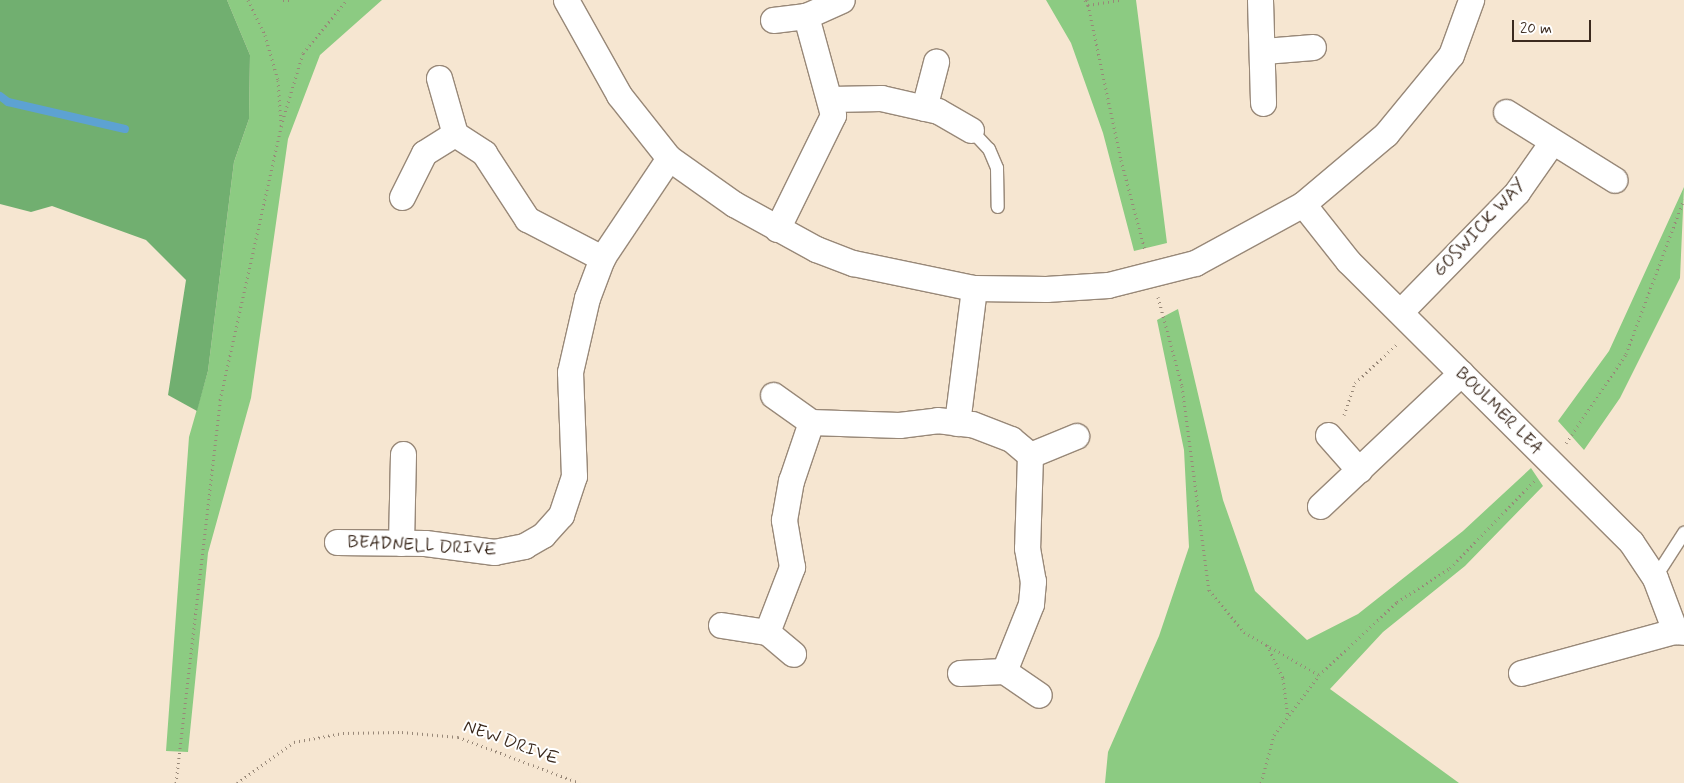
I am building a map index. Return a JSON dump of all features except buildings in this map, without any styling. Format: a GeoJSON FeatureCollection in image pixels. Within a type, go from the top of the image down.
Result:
{"type":"FeatureCollection","features":[{"type":"Feature","properties":{"kind":"street"},"geometry":{"type":"LineString","coordinates":[[566,0],[619,95],[669,158],[777,229],[853,264],[974,288],[1046,290],[1108,285],[1152,276],[1238,243],[1303,204],[1386,134],[1434,77],[1451,55],[1471,0]]}},
{"type":"Feature","properties":{"kind":"street"},"geometry":{"type":"LineString","coordinates":[[773,20],[806,16],[842,0]]}},
{"type":"Feature","properties":{"kind":"street"},"geometry":{"type":"LineString","coordinates":[[1260,0],[1264,51],[1263,103]]}},
{"type":"Feature","properties":{"kind":"street"},"geometry":{"type":"LineString","coordinates":[[777,229],[828,133],[833,115],[831,99],[806,16]]}},
{"type":"Feature","properties":{"kind":"street"},"geometry":{"type":"LineString","coordinates":[[1264,51],[1313,47]]}},
{"type":"Feature","properties":{"kind":"street"},"geometry":{"type":"LineString","coordinates":[[924,108],[936,62]]}},
{"type":"Feature","properties":{"kind":"street"},"geometry":{"type":"LineString","coordinates":[[439,78],[455,134],[484,154],[527,219],[602,258]]}},
{"type":"Feature","properties":{"kind":"street"},"geometry":{"type":"LineString","coordinates":[[831,99],[881,98],[924,108],[972,130]]}},
{"type":"Feature","properties":{"kind":"street"},"geometry":{"type":"LineString","coordinates":[[1506,112],[1615,180]]}},
{"type":"Feature","properties":{"kind":"street"},"geometry":{"type":"LineString","coordinates":[[402,197],[424,153],[455,134]]}},
{"type":"Feature","properties":{"kind":"street","name":"GOSWICK WAY"},"geometry":{"type":"LineString","coordinates":[[1409,318],[1517,192],[1552,142]]}},
{"type":"Feature","properties":{"kind":"street","name":"BEADNELL DRIVE"},"geometry":{"type":"LineString","coordinates":[[337,542],[401,543],[494,552],[524,546],[543,535],[561,515],[574,476],[570,372],[602,258],[669,158]]}},
{"type":"Feature","properties":{"kind":"street","name":"BOULMER LEA"},"geometry":{"type":"LineString","coordinates":[[1303,204],[1348,261],[1409,318],[1461,373],[1631,542],[1655,578],[1679,632],[1522,673]]}},
{"type":"Feature","properties":{"kind":"street"},"geometry":{"type":"LineString","coordinates":[[957,423],[974,288]]}},
{"type":"Feature","properties":{"kind":"street"},"geometry":{"type":"LineString","coordinates":[[1320,506],[1461,373]]}},
{"type":"Feature","properties":{"kind":"street"},"geometry":{"type":"LineString","coordinates":[[773,395],[811,422],[957,423],[1011,439],[1030,456]]}},
{"type":"Feature","properties":{"kind":"street"},"geometry":{"type":"LineString","coordinates":[[766,632],[792,567],[784,520],[791,481],[811,422]]}},
{"type":"Feature","properties":{"kind":"street"},"geometry":{"type":"LineString","coordinates":[[1328,435],[1359,470]]}},
{"type":"Feature","properties":{"kind":"street"},"geometry":{"type":"LineString","coordinates":[[1030,456],[1076,436]]}},
{"type":"Feature","properties":{"kind":"street"},"geometry":{"type":"LineString","coordinates":[[401,543],[403,454]]}},
{"type":"Feature","properties":{"kind":"street"},"geometry":{"type":"LineString","coordinates":[[1004,671],[1031,604],[1033,581],[1027,548],[1030,456]]}},
{"type":"Feature","properties":{"kind":"street"},"geometry":{"type":"LineString","coordinates":[[721,624],[766,632],[793,654]]}},
{"type":"Feature","properties":{"kind":"street"},"geometry":{"type":"LineString","coordinates":[[960,673],[1004,671],[1039,695]]}},
{"type":"Feature","properties":{"kind":"lane"},"geometry":{"type":"LineString","coordinates":[[972,130],[990,149],[997,168],[998,207]]}},
{"type":"Feature","properties":{"kind":"lane"},"geometry":{"type":"LineString","coordinates":[[1655,578],[1684,533]]}},
{"type":"Feature","properties":{"kind":"path"},"geometry":{"type":"LineString","coordinates":[[248,0],[265,35],[278,80],[282,126]]}},
{"type":"Feature","properties":{"kind":"path"},"geometry":{"type":"LineString","coordinates":[[284,0],[290,0]]}},
{"type":"Feature","properties":{"kind":"path"},"geometry":{"type":"LineString","coordinates":[[176,783],[220,400],[282,126],[303,53],[347,0]]}},
{"type":"Feature","properties":{"kind":"path"},"geometry":{"type":"LineString","coordinates":[[1086,0],[1144,246]]}},
{"type":"Feature","properties":{"kind":"path"},"geometry":{"type":"LineString","coordinates":[[1088,5],[1121,0]]}},
{"type":"Feature","properties":{"kind":"path"},"geometry":{"type":"LineString","coordinates":[[1567,442],[1626,354],[1684,199]]}},
{"type":"Feature","properties":{"kind":"path"},"geometry":{"type":"LineString","coordinates":[[1159,300],[1182,386],[1209,590],[1244,632],[1319,675]]}},
{"type":"Feature","properties":{"kind":"path"},"geometry":{"type":"LineString","coordinates":[[1328,435],[1341,424],[1355,383],[1409,318]]}},
{"type":"Feature","properties":{"kind":"path"},"geometry":{"type":"LineString","coordinates":[[1261,783],[1274,735],[1319,675],[1397,602],[1450,568],[1537,478]]}},
{"type":"Feature","properties":{"kind":"path"},"geometry":{"type":"LineString","coordinates":[[1266,644],[1283,678],[1288,716]]}},
{"type":"Feature","properties":{"kind":"path","name":"NEW DRIVE"},"geometry":{"type":"LineString","coordinates":[[237,783],[294,742],[343,733],[402,732],[458,737],[580,783]]}},
{"type":"Feature","properties":{"kind":"green space"},"geometry":{"type":"Polygon","coordinates":[[[0,0],[227,0],[250,55],[249,119],[234,162],[208,371],[197,411],[168,395],[186,280],[146,240],[52,206],[31,212],[0,204],[0,0]]]}},
{"type":"Feature","properties":{"kind":"green space"},"geometry":{"type":"Polygon","coordinates":[[[227,0],[382,0],[320,55],[288,139],[251,398],[208,553],[188,752],[166,751],[189,437],[208,371],[234,162],[249,119],[250,55],[227,0]]]}},
{"type":"Feature","properties":{"kind":"green space"},"geometry":{"type":"Polygon","coordinates":[[[1046,0],[1136,0],[1167,243],[1134,251],[1103,133],[1071,43],[1046,0]]]}},
{"type":"Feature","properties":{"kind":"green space"},"geometry":{"type":"Polygon","coordinates":[[[1684,187],[1680,278],[1620,398],[1584,450],[1558,421],[1609,351],[1684,187]]]}},
{"type":"Feature","properties":{"kind":"green space"},"geometry":{"type":"Polygon","coordinates":[[[1178,309],[1223,500],[1255,591],[1307,640],[1358,614],[1463,531],[1531,468],[1543,486],[1465,566],[1383,632],[1330,689],[1459,783],[1105,783],[1108,752],[1159,636],[1189,547],[1184,450],[1157,320],[1178,309]]]}},
{"type":"Feature","properties":{"kind":"waterway"},"geometry":{"type":"LineString","coordinates":[[0,96],[8,102],[125,129]]}}]}
